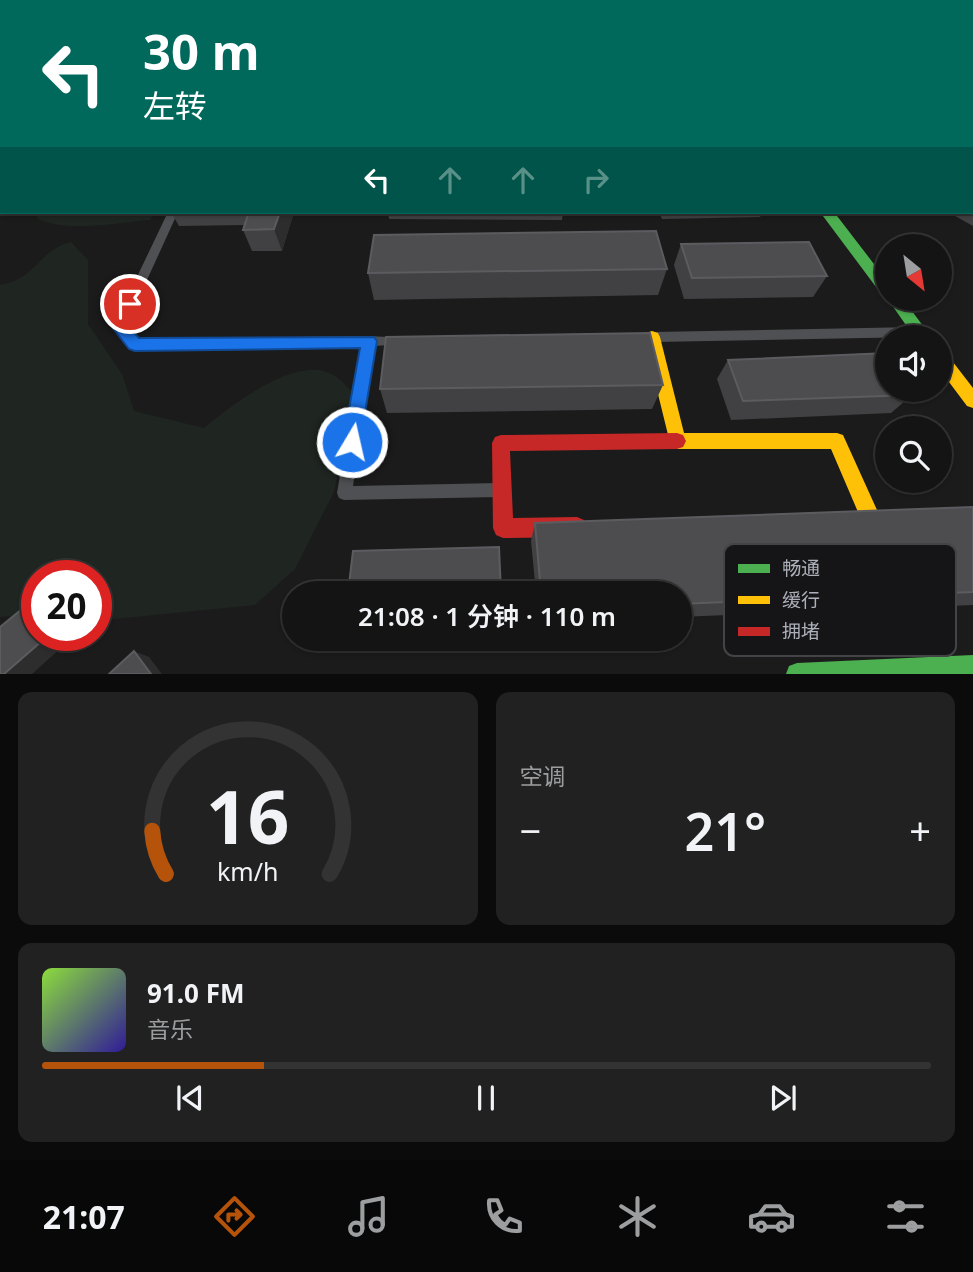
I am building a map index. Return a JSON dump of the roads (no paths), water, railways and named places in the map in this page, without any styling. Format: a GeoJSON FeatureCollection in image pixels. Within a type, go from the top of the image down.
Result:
{"type":"FeatureCollection","features":[{"type":"Feature","properties":{"kind":"street"},"geometry":{"type":"LineString","coordinates":[[829,214],[875,275]]}},
{"type":"Feature","properties":{"kind":"street"},"geometry":{"type":"LineString","coordinates":[[645,337],[677,441]]}},
{"type":"Feature","properties":{"kind":"street"},"geometry":{"type":"LineString","coordinates":[[952,374],[973,401]]}},
{"type":"Feature","properties":{"kind":"street"},"geometry":{"type":"LineString","coordinates":[[599,526],[503,528],[502,443],[837,441],[872,521],[818,522]]}},
{"type":"Feature","properties":{"kind":"street"},"geometry":{"type":"LineString","coordinates":[[797,674],[973,666]]}},
{"type":"Feature","properties":{"kind":"lane"},"geometry":{"type":"LineString","coordinates":[[172,214],[120,327],[135,344],[409,341]]}},
{"type":"Feature","properties":{"kind":"lane"},"geometry":{"type":"LineString","coordinates":[[645,337],[875,335]]}},
{"type":"Feature","properties":{"kind":"lane"},"geometry":{"type":"LineString","coordinates":[[369,341],[344,493],[503,490]]}}]}
